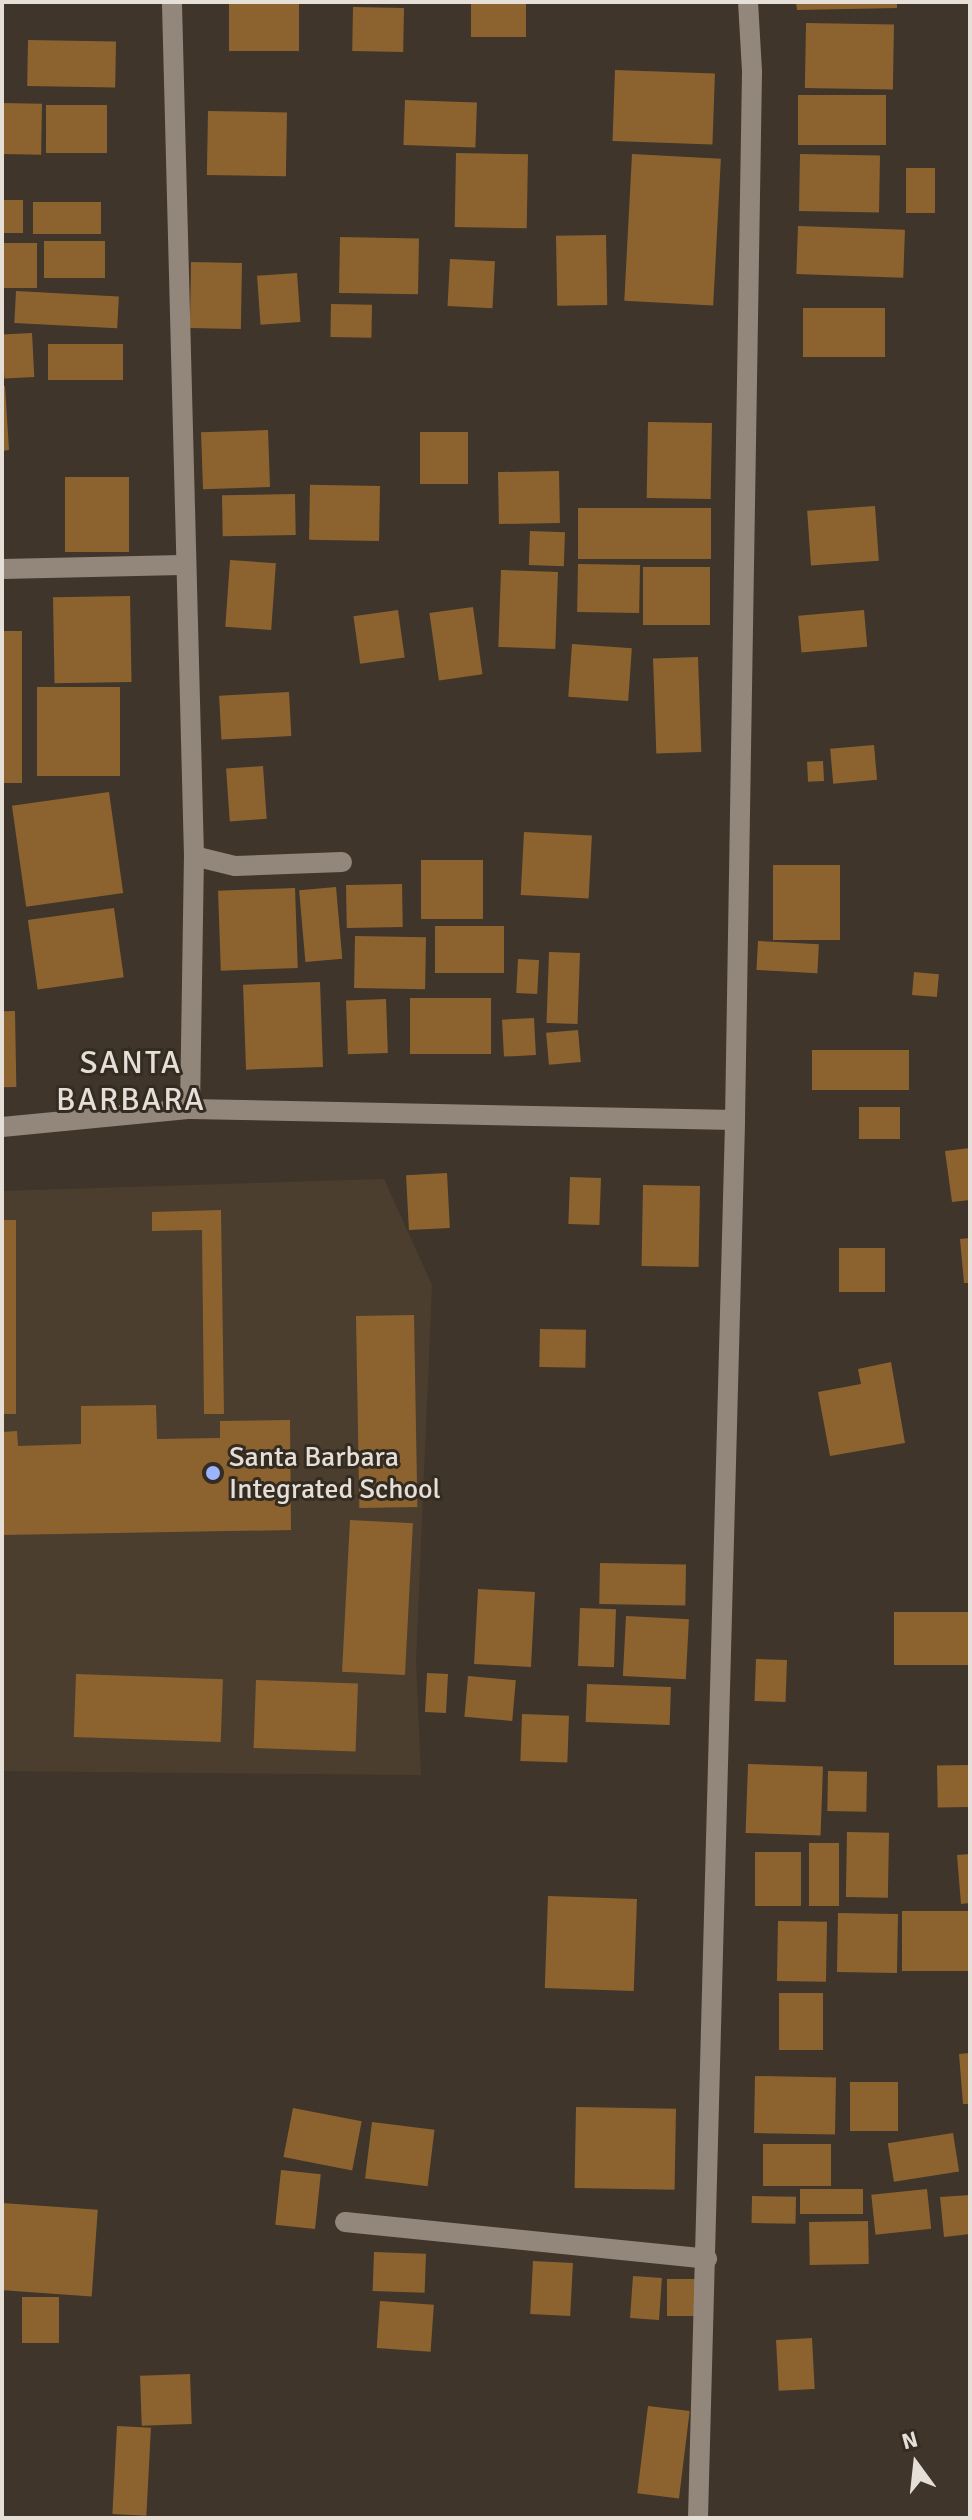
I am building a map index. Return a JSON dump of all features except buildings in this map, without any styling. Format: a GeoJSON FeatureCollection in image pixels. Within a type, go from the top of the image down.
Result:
{"type":"FeatureCollection","features":[{"type":"Feature","properties":{"kind":"street"},"geometry":{"type":"LineString","coordinates":[[172,2],[182,565],[194,856],[190,1109]]}},
{"type":"Feature","properties":{"kind":"street"},"geometry":{"type":"LineString","coordinates":[[698,2518],[735,1120],[752,71],[748,2]]}},
{"type":"Feature","properties":{"kind":"street"},"geometry":{"type":"LineString","coordinates":[[2,569],[182,565]]}},
{"type":"Feature","properties":{"kind":"street"},"geometry":{"type":"LineString","coordinates":[[194,856],[235,866],[342,862]]}},
{"type":"Feature","properties":{"kind":"street"},"geometry":{"type":"LineString","coordinates":[[2,1127],[190,1109],[735,1120]]}},
{"type":"Feature","properties":{"kind":"street"},"geometry":{"type":"LineString","coordinates":[[345,2222],[707,2259]]}},
{"type":"Feature","properties":{"kind":"shaded area","name":"Santa Barbara Integrated School"},"geometry":{"type":"Polygon","coordinates":[[[384,1179],[432,1285],[416,1661],[421,1775],[2,1771],[2,1191],[384,1179]]]}},
{"type":"Feature","properties":{"kind":"place","name":"Santa Barbara Integrated School"},"geometry":{"type":"Point","coordinates":[213,1473]}},
{"type":"Feature","properties":{"kind":"district","name":"SANTA BARBARA"},"geometry":{"type":"Point","coordinates":[131,1082]}}]}
